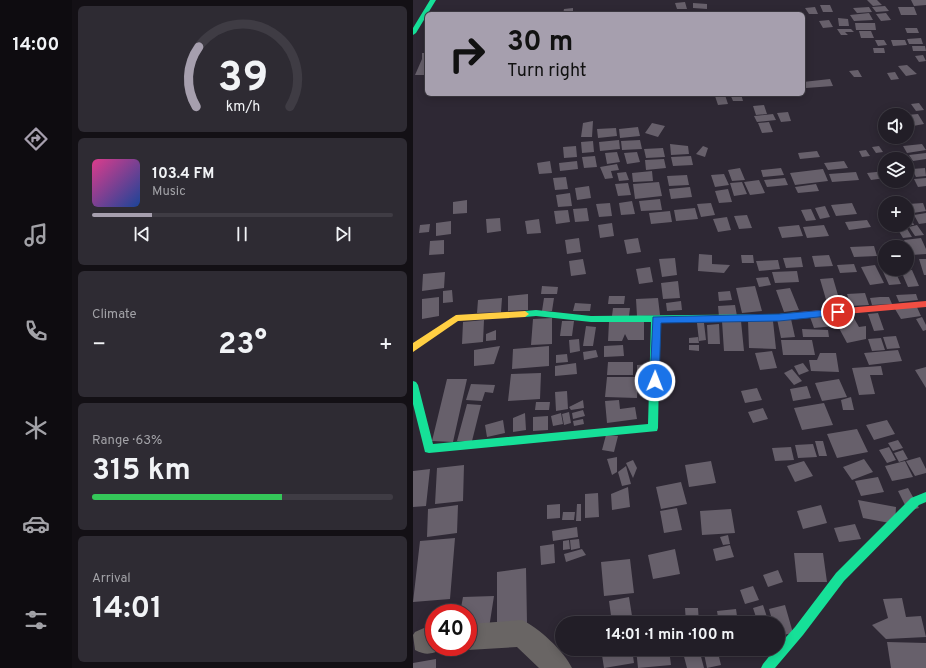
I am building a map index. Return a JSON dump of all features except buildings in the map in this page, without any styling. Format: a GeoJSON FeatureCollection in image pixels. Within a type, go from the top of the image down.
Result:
{"type":"FeatureCollection","features":[{"type":"Feature","properties":{"kind":"street"},"geometry":{"type":"LineString","coordinates":[[426,12],[433,0]]}},
{"type":"Feature","properties":{"kind":"street"},"geometry":{"type":"LineString","coordinates":[[413,33],[425,13]]}},
{"type":"Feature","properties":{"kind":"street"},"geometry":{"type":"LineString","coordinates":[[413,348],[456,318],[536,313],[591,319],[779,317],[926,304]]}},
{"type":"Feature","properties":{"kind":"street"},"geometry":{"type":"LineString","coordinates":[[413,385],[429,449],[653,428],[656,319]]}},
{"type":"Feature","properties":{"kind":"street"},"geometry":{"type":"LineString","coordinates":[[767,668],[799,631],[840,577],[915,501],[926,497]]}},
{"type":"Feature","properties":{"kind":"street"},"geometry":{"type":"LineString","coordinates":[[477,636],[522,633],[558,668]]}},
{"type":"Feature","properties":{"kind":"traffic: fast"},"geometry":{"type":"LineString","coordinates":[[426,12],[433,0]]}},
{"type":"Feature","properties":{"kind":"traffic: fast"},"geometry":{"type":"LineString","coordinates":[[413,33],[425,13]]}},
{"type":"Feature","properties":{"kind":"traffic: fast"},"geometry":{"type":"LineString","coordinates":[[525,314],[536,313],[591,319],[779,317],[800,315]]}},
{"type":"Feature","properties":{"kind":"traffic: fast"},"geometry":{"type":"LineString","coordinates":[[413,385],[429,449],[653,428],[656,319]]}},
{"type":"Feature","properties":{"kind":"traffic: fast"},"geometry":{"type":"LineString","coordinates":[[767,668],[799,631],[840,577],[915,501],[926,497]]}},
{"type":"Feature","properties":{"kind":"traffic: slow"},"geometry":{"type":"LineString","coordinates":[[413,348],[456,318],[525,314]]}},
{"type":"Feature","properties":{"kind":"traffic: jam"},"geometry":{"type":"LineString","coordinates":[[800,315],[926,304]]}},
{"type":"Feature","properties":{"kind":"route"},"geometry":{"type":"LineString","coordinates":[[655,381],[656,319],[779,317],[838,312]]}}]}
